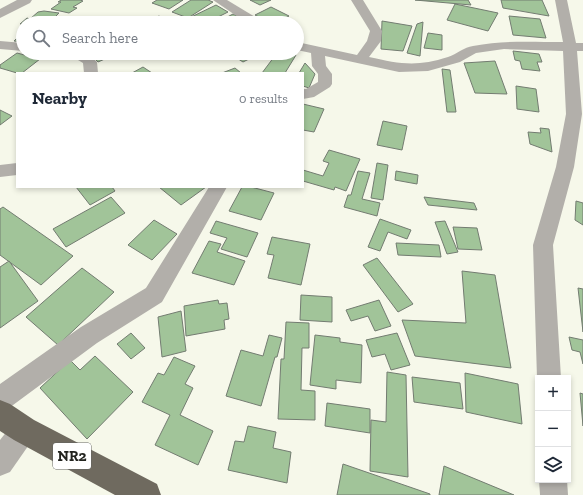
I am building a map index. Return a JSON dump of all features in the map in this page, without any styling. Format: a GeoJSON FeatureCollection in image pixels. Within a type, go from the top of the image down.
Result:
{"type":"FeatureCollection","features":[{"type":"Feature","properties":{"kind":"highway","name":"NR2"},"geometry":{"type":"LineString","coordinates":[[0,414],[24,430],[146,495]]}},
{"type":"Feature","properties":{"kind":"street"},"geometry":{"type":"LineString","coordinates":[[0,14],[26,0]]}},
{"type":"Feature","properties":{"kind":"street"},"geometry":{"type":"LineString","coordinates":[[219,0],[245,16]]}},
{"type":"Feature","properties":{"kind":"street"},"geometry":{"type":"LineString","coordinates":[[357,0],[376,31],[374,41],[361,59]]}},
{"type":"Feature","properties":{"kind":"street"},"geometry":{"type":"LineString","coordinates":[[549,375],[543,245],[565,167],[574,114],[577,47],[561,0]]}},
{"type":"Feature","properties":{"kind":"street"},"geometry":{"type":"LineString","coordinates":[[0,45],[16,47]]}},
{"type":"Feature","properties":{"kind":"street"},"geometry":{"type":"LineString","coordinates":[[304,47],[399,68],[428,67],[455,59],[472,50],[504,45],[577,47]]}},
{"type":"Feature","properties":{"kind":"street"},"geometry":{"type":"LineString","coordinates":[[304,94],[309,94],[326,84],[325,74],[319,66],[317,50]]}},
{"type":"Feature","properties":{"kind":"street"},"geometry":{"type":"LineString","coordinates":[[87,60],[90,62],[91,72]]}},
{"type":"Feature","properties":{"kind":"street"},"geometry":{"type":"LineString","coordinates":[[0,171],[16,169]]}},
{"type":"Feature","properties":{"kind":"street"},"geometry":{"type":"LineString","coordinates":[[0,399],[89,335],[154,295],[217,188]]}},
{"type":"Feature","properties":{"kind":"street"},"geometry":{"type":"LineString","coordinates":[[0,462],[24,430]]}},
{"type":"Feature","properties":{"kind":"street"},"geometry":{"type":"LineString","coordinates":[[554,483],[554,495]]}},
{"type":"Feature","properties":{"kind":"building"},"geometry":{"type":"Polygon","coordinates":[[[61,0],[83,1],[73,7],[77,8],[69,13],[51,9],[61,2],[58,2],[61,0]]]}},
{"type":"Feature","properties":{"kind":"building"},"geometry":{"type":"Polygon","coordinates":[[[157,0],[183,0],[169,9],[152,3],[157,0]]]}},
{"type":"Feature","properties":{"kind":"building"},"geometry":{"type":"Polygon","coordinates":[[[191,0],[208,0],[213,2],[191,16],[183,16],[172,12],[191,0]]]}},
{"type":"Feature","properties":{"kind":"building"},"geometry":{"type":"Polygon","coordinates":[[[250,0],[271,0],[260,5],[250,0]]]}},
{"type":"Feature","properties":{"kind":"building"},"geometry":{"type":"Polygon","coordinates":[[[415,0],[468,0],[471,5],[415,0]]]}},
{"type":"Feature","properties":{"kind":"building"},"geometry":{"type":"Polygon","coordinates":[[[501,0],[542,0],[549,16],[503,8],[501,0]]]}},
{"type":"Feature","properties":{"kind":"building"},"geometry":{"type":"Polygon","coordinates":[[[455,4],[498,13],[488,31],[447,20],[455,4]]]}},
{"type":"Feature","properties":{"kind":"building"},"geometry":{"type":"Polygon","coordinates":[[[216,5],[228,12],[220,16],[193,16],[216,5]]]}},
{"type":"Feature","properties":{"kind":"building"},"geometry":{"type":"Polygon","coordinates":[[[271,7],[289,16],[257,16],[255,15],[271,7]]]}},
{"type":"Feature","properties":{"kind":"building"},"geometry":{"type":"Polygon","coordinates":[[[44,11],[59,13],[56,16],[33,16],[38,12],[44,11]]]}},
{"type":"Feature","properties":{"kind":"building"},"geometry":{"type":"Polygon","coordinates":[[[509,16],[540,19],[546,38],[513,35],[509,16]]]}},
{"type":"Feature","properties":{"kind":"building"},"geometry":{"type":"Polygon","coordinates":[[[382,21],[412,26],[403,51],[381,49],[382,21]]]}},
{"type":"Feature","properties":{"kind":"building"},"geometry":{"type":"Polygon","coordinates":[[[423,22],[420,56],[407,53],[417,24],[423,22]]]}},
{"type":"Feature","properties":{"kind":"building"},"geometry":{"type":"Polygon","coordinates":[[[428,33],[442,35],[442,50],[424,48],[428,33]]]}},
{"type":"Feature","properties":{"kind":"building"},"geometry":{"type":"Polygon","coordinates":[[[513,51],[539,54],[542,62],[537,62],[540,71],[522,69],[520,61],[515,60],[513,51]]]}},
{"type":"Feature","properties":{"kind":"building"},"geometry":{"type":"Polygon","coordinates":[[[16,54],[16,60],[39,60],[23,72],[16,73],[0,68],[0,65],[16,54]]]}},
{"type":"Feature","properties":{"kind":"building"},"geometry":{"type":"Polygon","coordinates":[[[272,60],[293,60],[286,72],[263,72],[272,60]]]}},
{"type":"Feature","properties":{"kind":"building"},"geometry":{"type":"Polygon","coordinates":[[[495,61],[507,94],[475,93],[464,63],[495,61]]]}},
{"type":"Feature","properties":{"kind":"building"},"geometry":{"type":"Polygon","coordinates":[[[305,63],[315,74],[309,88],[304,86],[304,72],[300,72],[305,63]]]}},
{"type":"Feature","properties":{"kind":"building"},"geometry":{"type":"Polygon","coordinates":[[[143,67],[150,72],[134,72],[143,67]]]}},
{"type":"Feature","properties":{"kind":"building"},"geometry":{"type":"Polygon","coordinates":[[[235,68],[240,72],[225,72],[235,68]]]}},
{"type":"Feature","properties":{"kind":"building"},"geometry":{"type":"Polygon","coordinates":[[[442,69],[450,70],[456,112],[447,112],[442,69]]]}},
{"type":"Feature","properties":{"kind":"building"},"geometry":{"type":"Polygon","coordinates":[[[516,86],[536,89],[539,112],[517,109],[516,86]]]}},
{"type":"Feature","properties":{"kind":"building"},"geometry":{"type":"Polygon","coordinates":[[[304,104],[324,109],[314,132],[304,130],[304,104]]]}},
{"type":"Feature","properties":{"kind":"building"},"geometry":{"type":"Polygon","coordinates":[[[0,110],[12,116],[0,125],[0,110]]]}},
{"type":"Feature","properties":{"kind":"building"},"geometry":{"type":"Polygon","coordinates":[[[383,121],[407,126],[402,150],[377,145],[383,121]]]}},
{"type":"Feature","properties":{"kind":"building"},"geometry":{"type":"Polygon","coordinates":[[[540,128],[549,129],[552,152],[530,144],[528,132],[541,133],[540,128]]]}},
{"type":"Feature","properties":{"kind":"building"},"geometry":{"type":"Polygon","coordinates":[[[329,150],[360,159],[346,191],[335,187],[334,190],[304,181],[304,170],[323,176],[329,163],[323,161],[329,150]]]}},
{"type":"Feature","properties":{"kind":"building"},"geometry":{"type":"Polygon","coordinates":[[[377,163],[388,165],[383,200],[371,198],[377,163]]]}},
{"type":"Feature","properties":{"kind":"building"},"geometry":{"type":"Polygon","coordinates":[[[358,171],[370,173],[362,199],[380,203],[377,216],[344,207],[348,195],[351,195],[358,171]]]}},
{"type":"Feature","properties":{"kind":"building"},"geometry":{"type":"Polygon","coordinates":[[[396,171],[418,175],[417,184],[395,180],[396,171]]]}},
{"type":"Feature","properties":{"kind":"building"},"geometry":{"type":"Polygon","coordinates":[[[77,188],[113,188],[115,191],[90,205],[77,188]]]}},
{"type":"Feature","properties":{"kind":"building"},"geometry":{"type":"Polygon","coordinates":[[[160,188],[205,188],[181,205],[160,188]]]}},
{"type":"Feature","properties":{"kind":"building"},"geometry":{"type":"Polygon","coordinates":[[[241,188],[255,188],[274,193],[261,220],[229,211],[241,188]]]}},
{"type":"Feature","properties":{"kind":"building"},"geometry":{"type":"Polygon","coordinates":[[[111,197],[125,213],[66,247],[53,229],[111,197]]]}},
{"type":"Feature","properties":{"kind":"building"},"geometry":{"type":"Polygon","coordinates":[[[424,197],[474,203],[477,210],[428,205],[424,197]]]}},
{"type":"Feature","properties":{"kind":"building"},"geometry":{"type":"Polygon","coordinates":[[[576,201],[583,203],[583,225],[575,220],[576,201]]]}},
{"type":"Feature","properties":{"kind":"building"},"geometry":{"type":"Polygon","coordinates":[[[3,207],[73,256],[41,285],[0,255],[0,209],[3,207]]]}},
{"type":"Feature","properties":{"kind":"building"},"geometry":{"type":"Polygon","coordinates":[[[380,219],[411,230],[407,239],[388,232],[380,251],[368,247],[380,219]]]}},
{"type":"Feature","properties":{"kind":"building"},"geometry":{"type":"Polygon","coordinates":[[[154,220],[177,234],[152,260],[128,245],[154,220]]]}},
{"type":"Feature","properties":{"kind":"building"},"geometry":{"type":"Polygon","coordinates":[[[216,221],[258,233],[247,257],[221,249],[227,238],[210,233],[216,221]]]}},
{"type":"Feature","properties":{"kind":"building"},"geometry":{"type":"Polygon","coordinates":[[[445,221],[458,252],[447,254],[435,222],[445,221]]]}},
{"type":"Feature","properties":{"kind":"building"},"geometry":{"type":"Polygon","coordinates":[[[453,227],[477,228],[482,250],[458,249],[453,227]]]}},
{"type":"Feature","properties":{"kind":"building"},"geometry":{"type":"Polygon","coordinates":[[[272,237],[310,244],[301,285],[268,278],[274,255],[267,254],[272,237]]]}},
{"type":"Feature","properties":{"kind":"building"},"geometry":{"type":"Polygon","coordinates":[[[209,241],[221,244],[217,252],[245,261],[234,285],[192,273],[209,241]]]}},
{"type":"Feature","properties":{"kind":"building"},"geometry":{"type":"Polygon","coordinates":[[[396,243],[439,245],[441,257],[398,255],[396,243]]]}},
{"type":"Feature","properties":{"kind":"building"},"geometry":{"type":"Polygon","coordinates":[[[377,258],[413,304],[398,312],[363,265],[377,258]]]}},
{"type":"Feature","properties":{"kind":"building"},"geometry":{"type":"Polygon","coordinates":[[[9,261],[38,301],[0,328],[0,267],[9,261]]]}},
{"type":"Feature","properties":{"kind":"building"},"geometry":{"type":"Polygon","coordinates":[[[82,268],[114,292],[58,345],[26,317],[82,268]]]}},
{"type":"Feature","properties":{"kind":"building"},"geometry":{"type":"Polygon","coordinates":[[[462,271],[495,275],[511,368],[415,356],[402,320],[466,323],[462,271]]]}},
{"type":"Feature","properties":{"kind":"building"},"geometry":{"type":"Polygon","coordinates":[[[578,288],[583,289],[583,332],[578,288]]]}},
{"type":"Feature","properties":{"kind":"building"},"geometry":{"type":"Polygon","coordinates":[[[301,295],[332,297],[332,322],[300,320],[301,295]]]}},
{"type":"Feature","properties":{"kind":"building"},"geometry":{"type":"Polygon","coordinates":[[[218,300],[219,304],[227,303],[229,319],[224,320],[225,329],[186,336],[184,306],[218,300]]]}},
{"type":"Feature","properties":{"kind":"building"},"geometry":{"type":"Polygon","coordinates":[[[379,300],[391,326],[375,331],[368,316],[351,321],[346,310],[379,300]]]}},
{"type":"Feature","properties":{"kind":"building"},"geometry":{"type":"Polygon","coordinates":[[[181,311],[186,351],[162,357],[158,317],[181,311]]]}},
{"type":"Feature","properties":{"kind":"building"},"geometry":{"type":"Polygon","coordinates":[[[286,322],[309,323],[309,348],[302,348],[301,390],[315,391],[315,420],[278,419],[281,359],[284,359],[286,322]]]}},
{"type":"Feature","properties":{"kind":"building"},"geometry":{"type":"Polygon","coordinates":[[[131,333],[145,348],[131,359],[117,344],[131,333]]]}},
{"type":"Feature","properties":{"kind":"building"},"geometry":{"type":"Polygon","coordinates":[[[397,333],[410,365],[391,370],[385,354],[372,357],[366,340],[397,333]]]}},
{"type":"Feature","properties":{"kind":"building"},"geometry":{"type":"Polygon","coordinates":[[[269,335],[282,338],[261,406],[226,396],[241,350],[263,356],[269,335]]]}},
{"type":"Feature","properties":{"kind":"building"},"geometry":{"type":"Polygon","coordinates":[[[315,335],[340,338],[340,342],[362,345],[361,383],[336,380],[336,389],[310,385],[315,335]]]}},
{"type":"Feature","properties":{"kind":"building"},"geometry":{"type":"Polygon","coordinates":[[[569,337],[583,340],[583,364],[580,352],[572,350],[569,337]]]}},
{"type":"Feature","properties":{"kind":"building"},"geometry":{"type":"Polygon","coordinates":[[[95,356],[133,392],[87,439],[40,388],[70,360],[80,370],[95,356]]]}},
{"type":"Feature","properties":{"kind":"building"},"geometry":{"type":"Polygon","coordinates":[[[174,357],[195,366],[185,384],[193,388],[180,415],[213,431],[198,465],[155,445],[170,415],[142,402],[158,373],[164,375],[174,357]]]}},
{"type":"Feature","properties":{"kind":"building"},"geometry":{"type":"Polygon","coordinates":[[[387,372],[406,375],[408,477],[370,471],[371,420],[386,422],[387,372]]]}},
{"type":"Feature","properties":{"kind":"building"},"geometry":{"type":"Polygon","coordinates":[[[465,373],[518,384],[522,424],[466,412],[465,373]]]}},
{"type":"Feature","properties":{"kind":"building"},"geometry":{"type":"Polygon","coordinates":[[[412,377],[460,383],[463,409],[414,402],[412,377]]]}},
{"type":"Feature","properties":{"kind":"building"},"geometry":{"type":"Polygon","coordinates":[[[580,393],[583,394],[583,426],[580,393]]]}},
{"type":"Feature","properties":{"kind":"building"},"geometry":{"type":"Polygon","coordinates":[[[327,403],[370,409],[370,433],[325,426],[327,403]]]}},
{"type":"Feature","properties":{"kind":"building"},"geometry":{"type":"Polygon","coordinates":[[[248,426],[276,432],[273,448],[291,452],[287,483],[228,470],[235,441],[244,442],[248,426]]]}},
{"type":"Feature","properties":{"kind":"building"},"geometry":{"type":"Polygon","coordinates":[[[343,464],[430,494],[430,495],[337,495],[343,464]]]}},
{"type":"Feature","properties":{"kind":"building"},"geometry":{"type":"Polygon","coordinates":[[[444,466],[514,495],[439,495],[444,466]]]}}]}
